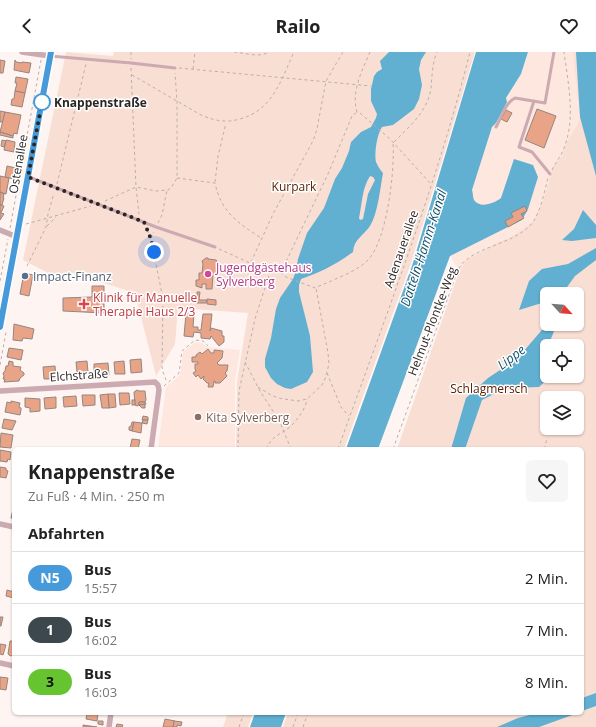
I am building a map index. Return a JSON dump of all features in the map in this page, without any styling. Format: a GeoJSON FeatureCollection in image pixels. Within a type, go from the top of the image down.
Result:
{"type":"FeatureCollection","features":[{"type":"Feature","properties":{"kind":"main road","name":"Ostenallee"},"geometry":{"type":"LineString","coordinates":[[0,327],[51,54]]}},
{"type":"Feature","properties":{"kind":"street"},"geometry":{"type":"LineString","coordinates":[[22,52],[51,54]]}},
{"type":"Feature","properties":{"kind":"street"},"geometry":{"type":"LineString","coordinates":[[0,230],[17,237]]}},
{"type":"Feature","properties":{"kind":"street","name":"Elchstraße"},"geometry":{"type":"LineString","coordinates":[[0,391],[147,381],[155,382],[159,388]]}},
{"type":"Feature","properties":{"kind":"street"},"geometry":{"type":"LineString","coordinates":[[151,447],[159,388]]}},
{"type":"Feature","properties":{"kind":"street"},"geometry":{"type":"LineString","coordinates":[[0,524],[12,527]]}},
{"type":"Feature","properties":{"kind":"street"},"geometry":{"type":"LineString","coordinates":[[0,663],[12,666]]}},
{"type":"Feature","properties":{"kind":"street"},"geometry":{"type":"LineString","coordinates":[[109,727],[111,715]]}},
{"type":"Feature","properties":{"kind":"lane"},"geometry":{"type":"LineString","coordinates":[[496,127],[511,100],[515,98],[545,103],[554,52]]}},
{"type":"Feature","properties":{"kind":"lane"},"geometry":{"type":"LineString","coordinates":[[51,54],[87,60],[175,68]]}},
{"type":"Feature","properties":{"kind":"lane"},"geometry":{"type":"LineString","coordinates":[[534,101],[519,147],[532,152],[550,174]]}},
{"type":"Feature","properties":{"kind":"lane"},"geometry":{"type":"LineString","coordinates":[[28,177],[156,227],[214,247]]}},
{"type":"Feature","properties":{"kind":"path"},"geometry":{"type":"LineString","coordinates":[[193,70],[194,52]]}},
{"type":"Feature","properties":{"kind":"path"},"geometry":{"type":"LineString","coordinates":[[234,52],[259,55],[264,55],[269,52]]}},
{"type":"Feature","properties":{"kind":"path"},"geometry":{"type":"LineString","coordinates":[[166,380],[162,366],[163,299],[151,239],[138,211],[132,75],[210,119],[226,122],[248,117],[263,108],[275,93],[294,52]]}},
{"type":"Feature","properties":{"kind":"path"},"geometry":{"type":"LineString","coordinates":[[251,262],[274,212],[313,141],[317,129],[326,81],[343,52]]}},
{"type":"Feature","properties":{"kind":"path"},"geometry":{"type":"LineString","coordinates":[[370,52],[357,86],[355,106],[357,112],[381,131],[431,184]]}},
{"type":"Feature","properties":{"kind":"path"},"geometry":{"type":"LineString","coordinates":[[214,247],[251,262],[270,272],[281,273],[315,288],[358,268],[367,261],[374,252],[384,225],[392,186],[394,157],[393,143],[419,116],[426,106],[431,90],[433,65],[437,52]]}},
{"type":"Feature","properties":{"kind":"path","name":"Adenauerallee"},"geometry":{"type":"LineString","coordinates":[[339,447],[407,257],[462,84],[470,52]]}},
{"type":"Feature","properties":{"kind":"path","name":"Helmut-Plontke-Weg"},"geometry":{"type":"LineString","coordinates":[[394,447],[458,270],[464,261],[472,256],[513,237],[526,229],[532,224],[538,212],[550,174],[565,147],[569,125],[569,95],[564,52]]}},
{"type":"Feature","properties":{"kind":"path"},"geometry":{"type":"LineString","coordinates":[[0,281],[42,54]]}},
{"type":"Feature","properties":{"kind":"path"},"geometry":{"type":"LineString","coordinates":[[46,227],[87,60]]}},
{"type":"Feature","properties":{"kind":"path"},"geometry":{"type":"LineString","coordinates":[[151,239],[162,215],[168,190],[177,178],[177,101],[175,68],[326,81],[357,86],[371,86]]}},
{"type":"Feature","properties":{"kind":"path"},"geometry":{"type":"LineString","coordinates":[[281,273],[328,174],[352,116],[357,112]]}},
{"type":"Feature","properties":{"kind":"path"},"geometry":{"type":"LineString","coordinates":[[226,122],[218,156],[215,183],[221,202],[230,215],[262,238]]}},
{"type":"Feature","properties":{"kind":"path"},"geometry":{"type":"LineString","coordinates":[[177,178],[215,183]]}},
{"type":"Feature","properties":{"kind":"path"},"geometry":{"type":"LineString","coordinates":[[20,223],[26,224],[47,219],[98,204],[136,187],[156,191],[168,190]]}},
{"type":"Feature","properties":{"kind":"path"},"geometry":{"type":"LineString","coordinates":[[26,266],[46,227],[56,216]]}},
{"type":"Feature","properties":{"kind":"path"},"geometry":{"type":"LineString","coordinates":[[238,447],[238,402],[245,362],[255,319],[270,272]]}},
{"type":"Feature","properties":{"kind":"path"},"geometry":{"type":"LineString","coordinates":[[267,447],[277,434],[291,426],[307,402],[307,399],[325,379],[329,364],[328,353],[315,288]]}},
{"type":"Feature","properties":{"kind":"path"},"geometry":{"type":"LineString","coordinates":[[159,388],[179,373],[182,351],[195,340],[203,341],[208,346]]}},
{"type":"Feature","properties":{"kind":"path"},"geometry":{"type":"LineString","coordinates":[[245,362],[284,430],[291,447]]}},
{"type":"Feature","properties":{"kind":"path"},"geometry":{"type":"LineString","coordinates":[[327,372],[341,407],[350,416]]}},
{"type":"Feature","properties":{"kind":"path"},"geometry":{"type":"LineString","coordinates":[[258,387],[271,395],[285,400],[298,401],[307,399]]}},
{"type":"Feature","properties":{"kind":"path"},"geometry":{"type":"LineString","coordinates":[[545,447],[547,439]]}},
{"type":"Feature","properties":{"kind":"path"},"geometry":{"type":"LineString","coordinates":[[239,727],[243,715]]}},
{"type":"Feature","properties":{"kind":"path"},"geometry":{"type":"LineString","coordinates":[[293,727],[297,715]]}},
{"type":"Feature","properties":{"kind":"path"},"geometry":{"type":"LineString","coordinates":[[303,727],[307,715]]}},
{"type":"Feature","properties":{"kind":"shaded area"},"geometry":{"type":"Polygon","coordinates":[[[528,52],[576,52],[580,118],[566,143],[561,157],[554,165],[543,200],[533,223],[511,237],[496,243],[466,260],[459,272],[450,255],[492,127],[496,123],[506,99],[526,60],[528,52]]]}},
{"type":"Feature","properties":{"kind":"shaded area","name":"Kita Sylverberg"},"geometry":{"type":"Polygon","coordinates":[[[195,342],[202,343],[207,347],[240,350],[235,380],[235,447],[158,447],[166,387],[180,375],[183,352],[195,342]]]}},
{"type":"Feature","properties":{"kind":"green space","name":"Kurpark"},"geometry":{"type":"Polygon","coordinates":[[[66,52],[113,56],[114,52],[475,52],[410,266],[345,447],[236,447],[237,382],[248,313],[178,308],[175,344],[156,376],[135,293],[73,273],[52,275],[23,260],[66,52]]]}},
{"type":"Feature","properties":{"kind":"green space","name":"Schlagmersch"},"geometry":{"type":"Polygon","coordinates":[[[573,52],[596,52],[596,727],[283,727],[287,715],[584,715],[584,447],[398,447],[459,272],[466,260],[496,243],[511,237],[533,222],[543,200],[554,165],[561,157],[566,143],[580,118],[573,52]]]}},
{"type":"Feature","properties":{"kind":"green space"},"geometry":{"type":"Polygon","coordinates":[[[227,715],[252,715],[248,727],[223,727],[227,715]]]}},
{"type":"Feature","properties":{"kind":"water"},"geometry":{"type":"Polygon","coordinates":[[[389,52],[426,52],[421,60],[419,69],[422,85],[419,99],[414,109],[393,125],[382,127],[380,130],[376,144],[375,158],[383,173],[377,208],[373,221],[355,244],[353,252],[328,268],[301,279],[299,292],[310,336],[313,372],[307,382],[291,389],[285,388],[277,384],[271,378],[265,367],[265,359],[271,338],[276,309],[280,298],[293,279],[307,233],[324,208],[335,179],[342,168],[349,151],[351,142],[361,132],[371,127],[376,118],[377,114],[371,101],[371,89],[374,76],[382,69],[380,61],[389,52]],[[370,176],[365,186],[359,218],[360,220],[363,219],[368,194],[375,180],[370,176]]]}},
{"type":"Feature","properties":{"kind":"water","name":"Datteln-Hamm-Kanal"},"geometry":{"type":"Polygon","coordinates":[[[476,52],[528,52],[521,74],[506,98],[507,102],[496,123],[492,127],[472,190],[474,200],[477,203],[484,205],[495,202],[501,198],[514,159],[533,165],[538,177],[528,209],[522,220],[450,256],[379,447],[347,447],[412,266],[476,52]]]}},
{"type":"Feature","properties":{"kind":"water"},"geometry":{"type":"Polygon","coordinates":[[[576,52],[596,52],[596,176],[580,117],[576,52]]]}},
{"type":"Feature","properties":{"kind":"water"},"geometry":{"type":"Polygon","coordinates":[[[583,210],[596,225],[596,238],[572,241],[562,240],[574,229],[583,210]]]}},
{"type":"Feature","properties":{"kind":"water"},"geometry":{"type":"Polygon","coordinates":[[[596,248],[596,260],[575,276],[567,287],[540,287],[540,304],[519,310],[529,281],[542,269],[568,264],[596,248]]]}},
{"type":"Feature","properties":{"kind":"water"},"geometry":{"type":"Polygon","coordinates":[[[541,331],[554,331],[551,339],[540,339],[540,383],[543,383],[539,387],[506,388],[482,400],[466,447],[452,447],[466,398],[488,378],[517,359],[541,331]]]}},
{"type":"Feature","properties":{"kind":"water"},"geometry":{"type":"Polygon","coordinates":[[[596,693],[596,706],[584,710],[584,697],[596,693]]]}},
{"type":"Feature","properties":{"kind":"water"},"geometry":{"type":"Polygon","coordinates":[[[254,715],[285,715],[281,727],[250,727],[254,715]]]}},
{"type":"Feature","properties":{"kind":"water"},"geometry":{"type":"Polygon","coordinates":[[[529,715],[572,715],[539,727],[497,727],[529,715]]]}},
{"type":"Feature","properties":{"kind":"building"},"geometry":{"type":"Polygon","coordinates":[[[0,60],[5,61],[3,73],[0,73],[0,60]]]}},
{"type":"Feature","properties":{"kind":"building"},"geometry":{"type":"Polygon","coordinates":[[[15,60],[16,62],[31,63],[29,73],[14,70],[15,60]]]}},
{"type":"Feature","properties":{"kind":"building"},"geometry":{"type":"Polygon","coordinates":[[[16,77],[28,79],[25,93],[15,91],[17,83],[15,83],[16,77]]]}},
{"type":"Feature","properties":{"kind":"building"},"geometry":{"type":"Polygon","coordinates":[[[15,91],[25,93],[22,107],[11,105],[12,99],[14,99],[15,91]]]}},
{"type":"Feature","properties":{"kind":"building"},"geometry":{"type":"Polygon","coordinates":[[[537,109],[556,116],[544,148],[525,140],[537,109]]]}},
{"type":"Feature","properties":{"kind":"building"},"geometry":{"type":"Polygon","coordinates":[[[506,110],[512,113],[507,122],[501,119],[506,110]]]}},
{"type":"Feature","properties":{"kind":"building"},"geometry":{"type":"Polygon","coordinates":[[[0,111],[5,112],[3,122],[0,122],[0,111]]]}},
{"type":"Feature","properties":{"kind":"building"},"geometry":{"type":"Polygon","coordinates":[[[5,112],[21,115],[17,134],[14,133],[13,136],[0,132],[5,112]]]}},
{"type":"Feature","properties":{"kind":"building"},"geometry":{"type":"Polygon","coordinates":[[[0,132],[13,136],[13,138],[0,135],[0,132]]]}},
{"type":"Feature","properties":{"kind":"building"},"geometry":{"type":"Polygon","coordinates":[[[2,140],[6,141],[4,147],[1,146],[2,140]]]}},
{"type":"Feature","properties":{"kind":"building"},"geometry":{"type":"Polygon","coordinates":[[[6,140],[15,142],[14,152],[4,150],[6,140]]]}},
{"type":"Feature","properties":{"kind":"building"},"geometry":{"type":"Polygon","coordinates":[[[7,166],[16,168],[14,179],[5,177],[7,166]]]}},
{"type":"Feature","properties":{"kind":"building"},"geometry":{"type":"Polygon","coordinates":[[[0,176],[9,178],[6,194],[0,192],[0,176]]]}},
{"type":"Feature","properties":{"kind":"building"},"geometry":{"type":"Polygon","coordinates":[[[0,192],[4,194],[2,205],[0,205],[0,192]]]}},
{"type":"Feature","properties":{"kind":"building"},"geometry":{"type":"Polygon","coordinates":[[[0,205],[4,206],[1,213],[4,214],[0,220],[0,205]]]}},
{"type":"Feature","properties":{"kind":"building"},"geometry":{"type":"Polygon","coordinates":[[[525,206],[527,211],[521,214],[524,218],[508,227],[505,221],[513,217],[511,213],[525,206]]]}},
{"type":"Feature","properties":{"kind":"building","name":"Jugendgästehaus Sylverberg"},"geometry":{"type":"Polygon","coordinates":[[[206,258],[217,261],[217,273],[213,275],[212,289],[206,289],[206,284],[202,284],[202,288],[196,286],[196,280],[199,280],[199,273],[202,273],[202,261],[206,258]]]}},
{"type":"Feature","properties":{"kind":"building"},"geometry":{"type":"Polygon","coordinates":[[[24,273],[33,275],[29,296],[20,294],[24,273]]]}},
{"type":"Feature","properties":{"kind":"building","name":"Klinik für Manuelle Therapie Haus 2/3"},"geometry":{"type":"Polygon","coordinates":[[[92,286],[104,286],[104,313],[63,311],[63,298],[92,297],[92,286]]]}},
{"type":"Feature","properties":{"kind":"building"},"geometry":{"type":"Polygon","coordinates":[[[197,292],[200,292],[199,300],[207,300],[206,303],[197,303],[197,292]]]}},
{"type":"Feature","properties":{"kind":"building"},"geometry":{"type":"Polygon","coordinates":[[[207,299],[216,300],[216,305],[207,304],[207,299]]]}},
{"type":"Feature","properties":{"kind":"building"},"geometry":{"type":"Polygon","coordinates":[[[186,313],[194,314],[193,327],[198,327],[198,330],[201,330],[203,314],[212,314],[210,331],[211,328],[222,331],[224,342],[219,346],[211,336],[210,339],[201,338],[201,333],[194,332],[193,337],[184,336],[186,313]]]}},
{"type":"Feature","properties":{"kind":"building"},"geometry":{"type":"Polygon","coordinates":[[[14,324],[34,329],[32,339],[23,338],[22,341],[13,340],[14,324]]]}},
{"type":"Feature","properties":{"kind":"building"},"geometry":{"type":"Polygon","coordinates":[[[9,348],[23,350],[21,360],[7,357],[9,348]]]}},
{"type":"Feature","properties":{"kind":"building"},"geometry":{"type":"Polygon","coordinates":[[[208,349],[211,353],[214,353],[214,350],[223,351],[222,358],[217,363],[219,365],[228,365],[225,373],[227,376],[220,383],[215,383],[214,381],[213,387],[208,387],[209,383],[203,379],[204,376],[201,379],[198,375],[196,377],[193,373],[196,371],[195,364],[198,364],[198,362],[192,362],[192,357],[196,357],[196,355],[200,352],[202,354],[208,349]]]}},
{"type":"Feature","properties":{"kind":"building"},"geometry":{"type":"Polygon","coordinates":[[[141,359],[142,372],[131,373],[130,360],[141,359]]]}},
{"type":"Feature","properties":{"kind":"building"},"geometry":{"type":"Polygon","coordinates":[[[9,361],[13,362],[13,366],[21,367],[20,370],[24,373],[19,381],[4,382],[5,379],[3,379],[3,373],[6,366],[8,366],[9,361]]]}},
{"type":"Feature","properties":{"kind":"building"},"geometry":{"type":"Polygon","coordinates":[[[87,361],[88,372],[77,372],[76,362],[87,361]]]}},
{"type":"Feature","properties":{"kind":"building"},"geometry":{"type":"Polygon","coordinates":[[[124,361],[125,374],[115,374],[114,362],[124,361]]]}},
{"type":"Feature","properties":{"kind":"building"},"geometry":{"type":"Polygon","coordinates":[[[108,363],[109,375],[94,376],[94,364],[108,363]]]}},
{"type":"Feature","properties":{"kind":"building"},"geometry":{"type":"Polygon","coordinates":[[[55,366],[56,379],[44,379],[43,367],[55,366]]]}},
{"type":"Feature","properties":{"kind":"building"},"geometry":{"type":"Polygon","coordinates":[[[137,390],[145,391],[146,400],[145,402],[139,402],[139,405],[137,406],[135,405],[134,392],[137,390]]]}},
{"type":"Feature","properties":{"kind":"building"},"geometry":{"type":"Polygon","coordinates":[[[119,393],[129,393],[130,404],[120,405],[119,393]]]}},
{"type":"Feature","properties":{"kind":"building"},"geometry":{"type":"Polygon","coordinates":[[[108,394],[115,394],[116,407],[109,408],[108,394]]]}},
{"type":"Feature","properties":{"kind":"building"},"geometry":{"type":"Polygon","coordinates":[[[108,394],[109,408],[102,408],[100,395],[108,394]]]}},
{"type":"Feature","properties":{"kind":"building"},"geometry":{"type":"Polygon","coordinates":[[[82,395],[95,395],[95,405],[83,406],[82,395]]]}},
{"type":"Feature","properties":{"kind":"building"},"geometry":{"type":"Polygon","coordinates":[[[76,396],[77,406],[64,407],[63,397],[76,396]]]}},
{"type":"Feature","properties":{"kind":"building"},"geometry":{"type":"Polygon","coordinates":[[[56,397],[56,408],[45,409],[44,398],[56,397]]]}},
{"type":"Feature","properties":{"kind":"building"},"geometry":{"type":"Polygon","coordinates":[[[25,398],[40,399],[40,411],[30,412],[30,408],[25,407],[25,398]]]}},
{"type":"Feature","properties":{"kind":"building"},"geometry":{"type":"Polygon","coordinates":[[[132,400],[135,400],[135,405],[132,405],[132,400]]]}},
{"type":"Feature","properties":{"kind":"building"},"geometry":{"type":"Polygon","coordinates":[[[11,401],[20,403],[20,415],[5,412],[7,402],[11,403],[11,401]]]}},
{"type":"Feature","properties":{"kind":"building"},"geometry":{"type":"Polygon","coordinates":[[[139,402],[145,402],[146,404],[139,405],[139,402]]]}},
{"type":"Feature","properties":{"kind":"building"},"geometry":{"type":"Polygon","coordinates":[[[145,404],[145,408],[142,408],[139,405],[145,404]]]}},
{"type":"Feature","properties":{"kind":"building"},"geometry":{"type":"Polygon","coordinates":[[[143,416],[148,417],[148,420],[142,420],[143,416]]]}},
{"type":"Feature","properties":{"kind":"building"},"geometry":{"type":"Polygon","coordinates":[[[4,419],[16,421],[12,430],[2,428],[4,419]]]}},
{"type":"Feature","properties":{"kind":"building"},"geometry":{"type":"Polygon","coordinates":[[[143,420],[148,420],[147,424],[142,423],[143,420]]]}},
{"type":"Feature","properties":{"kind":"building"},"geometry":{"type":"Polygon","coordinates":[[[132,422],[134,422],[132,431],[129,430],[129,427],[131,426],[132,422]]]}},
{"type":"Feature","properties":{"kind":"building"},"geometry":{"type":"Polygon","coordinates":[[[134,422],[142,423],[141,433],[132,431],[134,422]]]}},
{"type":"Feature","properties":{"kind":"building"},"geometry":{"type":"Polygon","coordinates":[[[1,433],[13,435],[11,448],[0,447],[1,433]]]}},
{"type":"Feature","properties":{"kind":"building"},"geometry":{"type":"Polygon","coordinates":[[[132,439],[140,440],[138,447],[130,447],[132,439]]]}},
{"type":"Feature","properties":{"kind":"building"},"geometry":{"type":"Polygon","coordinates":[[[0,450],[11,452],[10,460],[8,459],[7,462],[0,461],[0,450]]]}},
{"type":"Feature","properties":{"kind":"building"},"geometry":{"type":"Polygon","coordinates":[[[0,467],[6,468],[8,471],[6,478],[0,477],[0,467]]]}},
{"type":"Feature","properties":{"kind":"building"},"geometry":{"type":"Polygon","coordinates":[[[7,590],[12,591],[12,598],[6,596],[7,590]]]}},
{"type":"Feature","properties":{"kind":"building"},"geometry":{"type":"Polygon","coordinates":[[[0,617],[3,617],[1,626],[0,626],[0,617]]]}},
{"type":"Feature","properties":{"kind":"building"},"geometry":{"type":"Polygon","coordinates":[[[10,641],[12,641],[12,656],[8,654],[10,641]]]}},
{"type":"Feature","properties":{"kind":"building"},"geometry":{"type":"Polygon","coordinates":[[[0,644],[6,645],[3,655],[0,654],[0,644]]]}},
{"type":"Feature","properties":{"kind":"building"},"geometry":{"type":"Polygon","coordinates":[[[0,677],[8,678],[6,690],[0,689],[0,677]]]}},
{"type":"Feature","properties":{"kind":"building"},"geometry":{"type":"Polygon","coordinates":[[[87,715],[98,715],[97,721],[86,719],[87,715]]]}},
{"type":"Feature","properties":{"kind":"building"},"geometry":{"type":"Polygon","coordinates":[[[165,719],[175,721],[173,727],[163,727],[165,719]]]}},
{"type":"Feature","properties":{"kind":"building"},"geometry":{"type":"Polygon","coordinates":[[[98,721],[103,721],[103,725],[98,724],[98,721]]]}},
{"type":"Feature","properties":{"kind":"building"},"geometry":{"type":"Polygon","coordinates":[[[174,721],[182,722],[181,726],[177,725],[177,727],[173,727],[174,721]]]}},
{"type":"Feature","properties":{"kind":"building"},"geometry":{"type":"Polygon","coordinates":[[[117,724],[123,725],[122,727],[116,727],[117,724]]]}},
{"type":"Feature","properties":{"kind":"building"},"geometry":{"type":"Polygon","coordinates":[[[83,725],[97,727],[83,727],[83,725]]]}},
{"type":"Feature","properties":{"kind":"bus line","name":"N5"},"geometry":{"type":"LineString","coordinates":[[0,327],[51,52]]}},
{"type":"Feature","properties":{"kind":"place","name":"Knappenstraße"},"geometry":{"type":"Point","coordinates":[42,102]}},
{"type":"Feature","properties":{"kind":"place","name":"Jugendgästehaus Sylverberg"},"geometry":{"type":"Point","coordinates":[208,274]}},
{"type":"Feature","properties":{"kind":"place","name":"Impact-Finanz"},"geometry":{"type":"Point","coordinates":[25,276]}},
{"type":"Feature","properties":{"kind":"place","name":"Klinik für Manuelle Therapie Haus 2/3"},"geometry":{"type":"Point","coordinates":[84,304]}},
{"type":"Feature","properties":{"kind":"place","name":"Kita Sylverberg"},"geometry":{"type":"Point","coordinates":[198,417]}},
{"type":"Feature","properties":{"kind":"route"},"geometry":{"type":"LineString","coordinates":[[42,102],[28,177],[144,222],[151,239],[154,252]]}},
{"type":"Feature","properties":{"kind":"water label","name":"Lippe"},"geometry":{"type":"Point","coordinates":[511,357]}}]}
